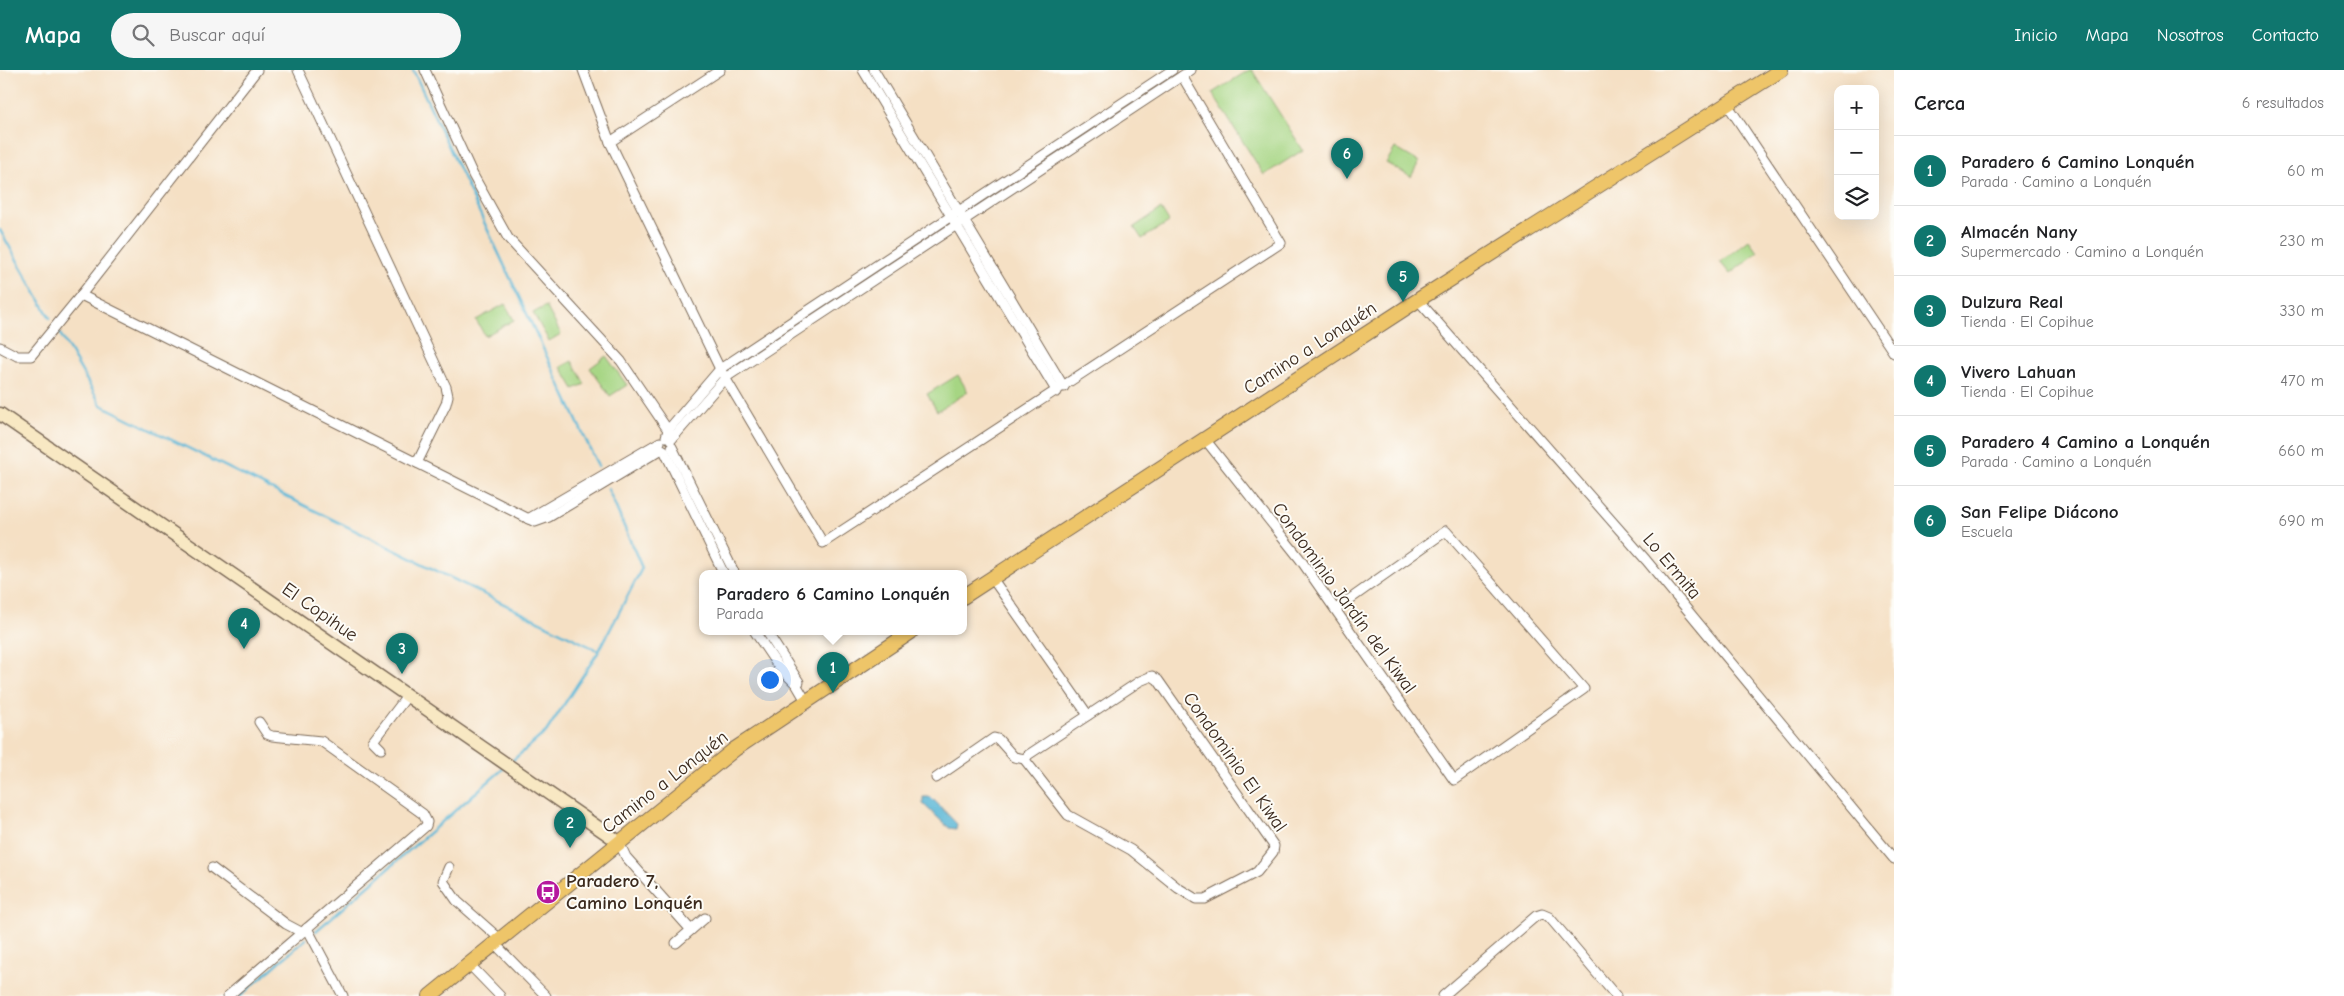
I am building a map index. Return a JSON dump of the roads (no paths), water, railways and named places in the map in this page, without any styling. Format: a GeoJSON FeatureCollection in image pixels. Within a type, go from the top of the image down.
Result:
{"type":"FeatureCollection","features":[{"type":"Feature","properties":{"kind":"main road","name":"Camino a Lonquén"},"geometry":{"type":"LineString","coordinates":[[967,594],[1418,300],[1781,70]]}},
{"type":"Feature","properties":{"kind":"main road","name":"El Copihue"},"geometry":{"type":"LineString","coordinates":[[0,414],[619,842]]}},
{"type":"Feature","properties":{"kind":"main road","name":"Camino a Lonquén"},"geometry":{"type":"LineString","coordinates":[[430,996],[735,750],[906,635]]}},
{"type":"Feature","properties":{"kind":"street"},"geometry":{"type":"LineString","coordinates":[[0,347],[17,356],[31,356],[257,70]]}},
{"type":"Feature","properties":{"kind":"street"},"geometry":{"type":"LineString","coordinates":[[298,70],[446,387],[446,404],[417,463]]}},
{"type":"Feature","properties":{"kind":"street"},"geometry":{"type":"LineString","coordinates":[[425,70],[473,175],[508,238],[621,361],[667,442],[733,570]]}},
{"type":"Feature","properties":{"kind":"street"},"geometry":{"type":"LineString","coordinates":[[583,70],[610,142],[722,373],[823,542],[1281,243],[1182,76]]}},
{"type":"Feature","properties":{"kind":"street"},"geometry":{"type":"LineString","coordinates":[[610,142],[720,70]]}},
{"type":"Feature","properties":{"kind":"street"},"geometry":{"type":"LineString","coordinates":[[863,70],[954,214]]}},
{"type":"Feature","properties":{"kind":"street"},"geometry":{"type":"LineString","coordinates":[[874,70],[959,223],[1060,389]]}},
{"type":"Feature","properties":{"kind":"street"},"geometry":{"type":"LineString","coordinates":[[81,295],[528,519],[540,522],[667,442],[722,373],[954,214],[1172,70]]}},
{"type":"Feature","properties":{"kind":"street"},"geometry":{"type":"LineString","coordinates":[[722,373],[959,223],[1191,70]]}},
{"type":"Feature","properties":{"kind":"street"},"geometry":{"type":"LineString","coordinates":[[1727,104],[1894,353]]}},
{"type":"Feature","properties":{"kind":"street","name":"Lo Ermita"},"geometry":{"type":"LineString","coordinates":[[1418,300],[1646,560],[1894,859]]}},
{"type":"Feature","properties":{"kind":"street","name":"Condominio Jardín del Kiwal"},"geometry":{"type":"LineString","coordinates":[[1204,438],[1336,608],[1454,780],[1584,689],[1446,531],[1336,608]]}},
{"type":"Feature","properties":{"kind":"street"},"geometry":{"type":"LineString","coordinates":[[667,442],[722,570]]}},
{"type":"Feature","properties":{"kind":"street"},"geometry":{"type":"LineString","coordinates":[[992,578],[1088,715]]}},
{"type":"Feature","properties":{"kind":"street"},"geometry":{"type":"LineString","coordinates":[[757,635],[778,666],[796,684],[808,700]]}},
{"type":"Feature","properties":{"kind":"street"},"geometry":{"type":"LineString","coordinates":[[769,635],[808,700]]}},
{"type":"Feature","properties":{"kind":"street","name":"Condominio El Kiwal"},"geometry":{"type":"LineString","coordinates":[[1145,678],[1156,678],[1272,843],[1274,852],[1262,868],[1253,875],[1205,899],[1193,898],[1167,880],[1135,852],[1068,815],[1027,765],[1025,759],[1088,715],[1145,678]]}},
{"type":"Feature","properties":{"kind":"street"},"geometry":{"type":"LineString","coordinates":[[381,749],[373,741],[408,695]]}},
{"type":"Feature","properties":{"kind":"street"},"geometry":{"type":"LineString","coordinates":[[228,996],[426,826],[427,817],[321,741],[272,736],[267,734],[259,722]]}},
{"type":"Feature","properties":{"kind":"street"},"geometry":{"type":"LineString","coordinates":[[936,778],[994,738],[998,739],[1014,757],[1025,759]]}},
{"type":"Feature","properties":{"kind":"street"},"geometry":{"type":"LineString","coordinates":[[619,842],[626,856],[691,930]]}},
{"type":"Feature","properties":{"kind":"street"},"geometry":{"type":"LineString","coordinates":[[449,867],[444,880],[457,901],[497,941],[546,996]]}},
{"type":"Feature","properties":{"kind":"street"},"geometry":{"type":"LineString","coordinates":[[212,868],[286,924],[304,930],[343,996]]}},
{"type":"Feature","properties":{"kind":"street"},"geometry":{"type":"LineString","coordinates":[[1442,996],[1536,916],[1542,914],[1549,917],[1616,996]]}},
{"type":"Feature","properties":{"kind":"street"},"geometry":{"type":"LineString","coordinates":[[676,943],[705,918]]}},
{"type":"Feature","properties":{"kind":"street"},"geometry":{"type":"LineString","coordinates":[[469,964],[500,996]]}},
{"type":"Feature","properties":{"kind":"water"},"geometry":{"type":"Polygon","coordinates":[[[923,797],[931,797],[957,824],[956,829],[949,828],[923,804],[923,797]]]}},
{"type":"Feature","properties":{"kind":"waterway"},"geometry":{"type":"LineString","coordinates":[[413,70],[598,466]]}},
{"type":"Feature","properties":{"kind":"waterway"},"geometry":{"type":"LineString","coordinates":[[0,230],[50,318]]}},
{"type":"Feature","properties":{"kind":"waterway"},"geometry":{"type":"LineString","coordinates":[[59,332],[101,405],[599,651]]}},
{"type":"Feature","properties":{"kind":"waterway"},"geometry":{"type":"LineString","coordinates":[[513,760],[546,732],[599,651],[642,568],[608,489]]}},
{"type":"Feature","properties":{"kind":"waterway"},"geometry":{"type":"LineString","coordinates":[[316,931],[503,769]]}},
{"type":"Feature","properties":{"kind":"waterway"},"geometry":{"type":"LineString","coordinates":[[240,996],[306,939]]}},
{"type":"Feature","properties":{"kind":"place","name":"San Felipe Diácono"},"geometry":{"type":"Point","coordinates":[1347,179]}},
{"type":"Feature","properties":{"kind":"place","name":"Paradero 4 Camino a Lonquén"},"geometry":{"type":"Point","coordinates":[1403,302]}},
{"type":"Feature","properties":{"kind":"place","name":"Vivero Lahuan"},"geometry":{"type":"Point","coordinates":[244,649]}},
{"type":"Feature","properties":{"kind":"place","name":"Dulzura Real"},"geometry":{"type":"Point","coordinates":[402,674]}},
{"type":"Feature","properties":{"kind":"place","name":"Paradero 6 Camino Lonquén"},"geometry":{"type":"Point","coordinates":[833,693]}},
{"type":"Feature","properties":{"kind":"place","name":"Almacén Nany"},"geometry":{"type":"Point","coordinates":[570,848]}},
{"type":"Feature","properties":{"kind":"place","name":"Paradero 7, Camino Lonquén"},"geometry":{"type":"Point","coordinates":[548,892]}}]}
